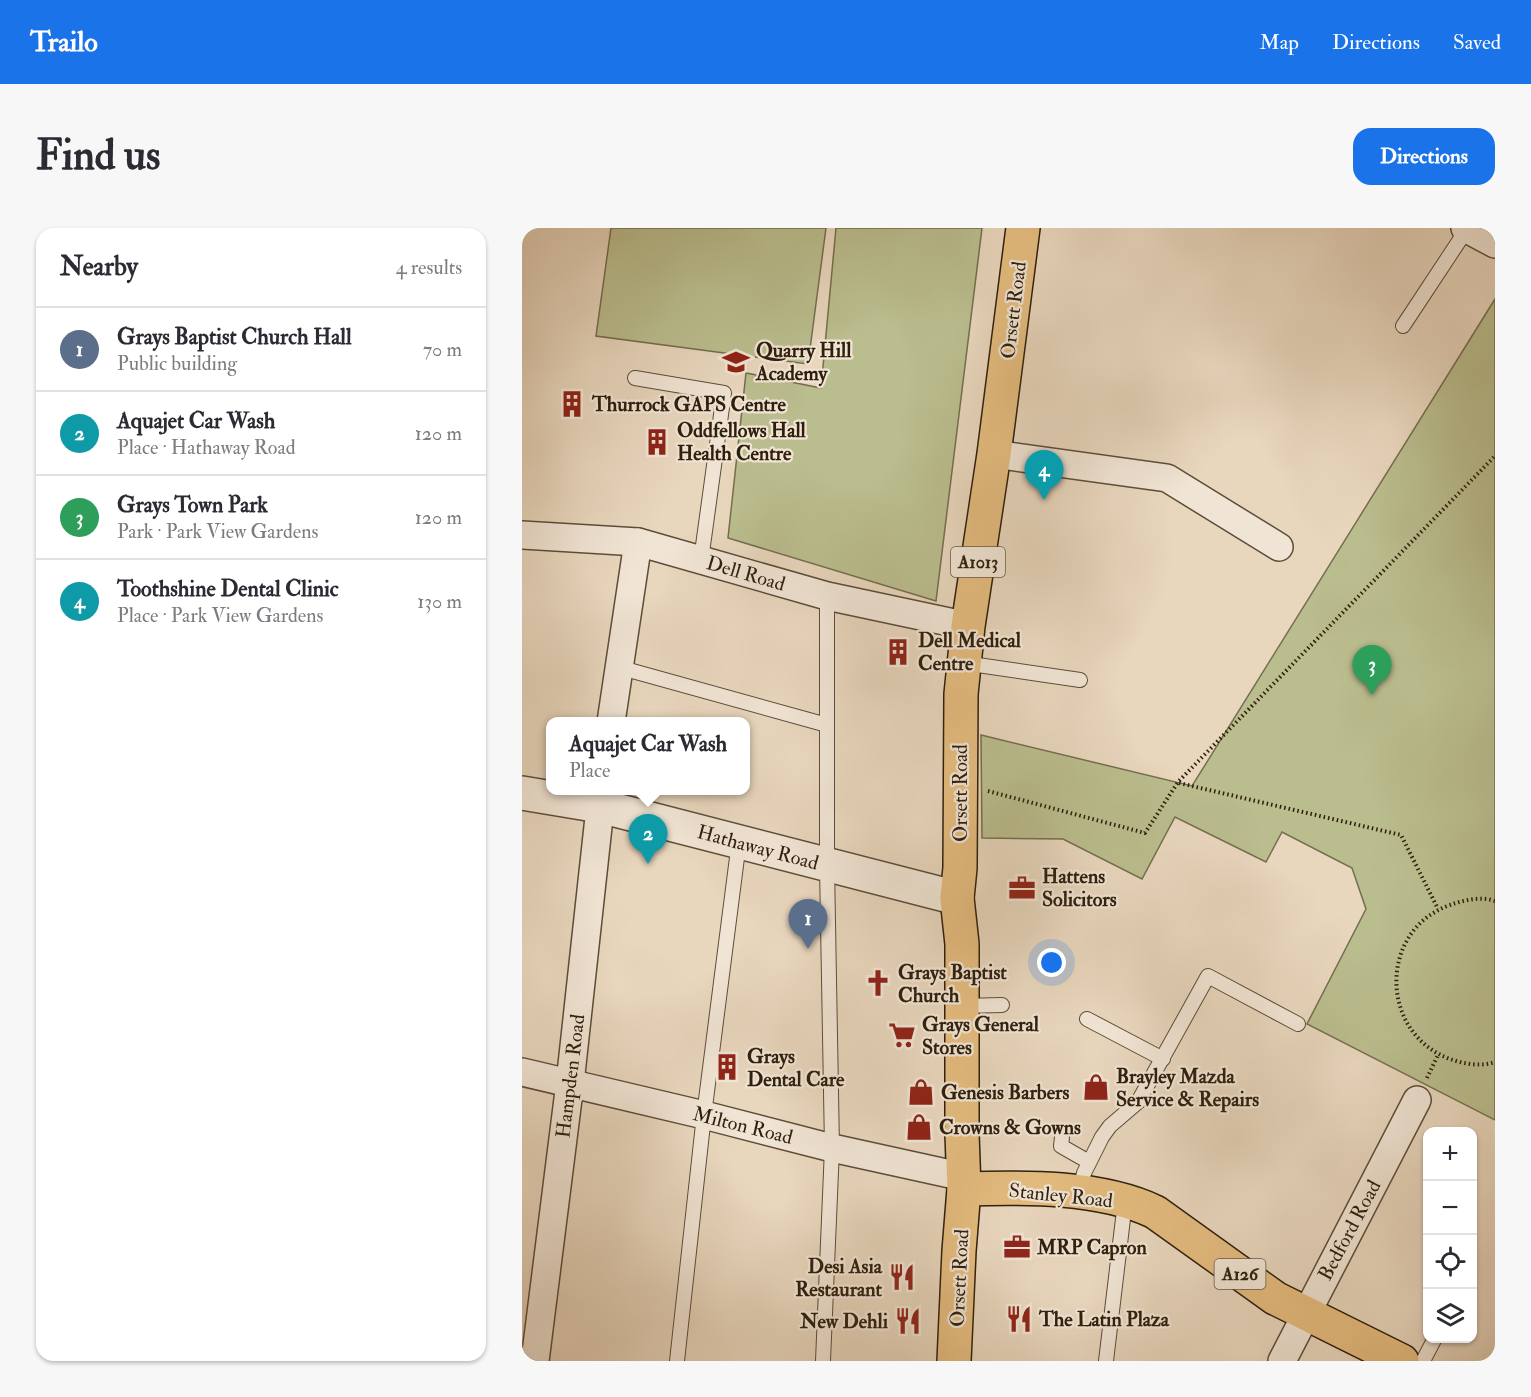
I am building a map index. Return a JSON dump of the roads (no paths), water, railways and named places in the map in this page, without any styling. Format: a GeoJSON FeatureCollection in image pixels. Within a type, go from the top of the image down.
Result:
{"type":"FeatureCollection","features":[{"type":"Feature","properties":{"kind":"main road","name":"Orsett Road"},"geometry":{"type":"LineString","coordinates":[[954,1361],[964,1183],[962,944],[957,898],[960,868],[961,694],[968,626],[994,454],[1023,228]]}},
{"type":"Feature","properties":{"kind":"main road","name":"Stanley Road"},"geometry":{"type":"LineString","coordinates":[[964,1183],[998,1188],[1084,1177],[1125,1202],[1155,1212],[1265,1292],[1402,1361]]}},
{"type":"Feature","properties":{"kind":"street"},"geometry":{"type":"LineString","coordinates":[[1466,229],[1495,244]]}},
{"type":"Feature","properties":{"kind":"street"},"geometry":{"type":"LineString","coordinates":[[994,454],[1167,478],[1279,547]]}},
{"type":"Feature","properties":{"kind":"street","name":"Dell Road"},"geometry":{"type":"LineString","coordinates":[[522,535],[638,542],[827,596],[968,626]]}},
{"type":"Feature","properties":{"kind":"street"},"geometry":{"type":"LineString","coordinates":[[612,717],[638,542]]}},
{"type":"Feature","properties":{"kind":"street","name":"Hathaway Road"},"geometry":{"type":"LineString","coordinates":[[522,793],[546,795]]}},
{"type":"Feature","properties":{"kind":"street","name":"Hathaway Road"},"geometry":{"type":"LineString","coordinates":[[554,795],[601,798],[738,842],[957,898]]}},
{"type":"Feature","properties":{"kind":"street","name":"Hampden Road"},"geometry":{"type":"LineString","coordinates":[[535,1361],[570,1083],[601,798]]}},
{"type":"Feature","properties":{"kind":"street","name":"Milton Road"},"geometry":{"type":"LineString","coordinates":[[522,1072],[704,1115],[964,1183]]}},
{"type":"Feature","properties":{"kind":"street","name":"Bedford Road"},"geometry":{"type":"LineString","coordinates":[[1282,1361],[1417,1100]]}},
{"type":"Feature","properties":{"kind":"lane"},"geometry":{"type":"LineString","coordinates":[[1403,326],[1466,229]]}},
{"type":"Feature","properties":{"kind":"lane"},"geometry":{"type":"LineString","coordinates":[[635,378],[724,393],[701,560]]}},
{"type":"Feature","properties":{"kind":"lane"},"geometry":{"type":"LineString","coordinates":[[823,1361],[832,1148],[827,866],[827,596]]}},
{"type":"Feature","properties":{"kind":"lane"},"geometry":{"type":"LineString","coordinates":[[964,663],[1080,680]]}},
{"type":"Feature","properties":{"kind":"lane"},"geometry":{"type":"LineString","coordinates":[[618,667],[827,726]]}},
{"type":"Feature","properties":{"kind":"lane"},"geometry":{"type":"LineString","coordinates":[[677,1361],[704,1115],[738,842]]}},
{"type":"Feature","properties":{"kind":"lane"},"geometry":{"type":"LineString","coordinates":[[1062,1137],[1061,1146],[1084,1177],[1102,1137],[1110,1126],[1138,1102],[1208,976],[1298,1024]]}},
{"type":"Feature","properties":{"kind":"lane"},"geometry":{"type":"LineString","coordinates":[[962,1006],[1002,1005]]}},
{"type":"Feature","properties":{"kind":"lane"},"geometry":{"type":"LineString","coordinates":[[1087,1018],[1163,1059]]}},
{"type":"Feature","properties":{"kind":"lane"},"geometry":{"type":"LineString","coordinates":[[1106,1361],[1125,1202]]}},
{"type":"Feature","properties":{"kind":"lane"},"geometry":{"type":"LineString","coordinates":[[1423,1361],[1432,1343]]}},
{"type":"Feature","properties":{"kind":"place","name":"Quarry Hill Academy"},"geometry":{"type":"Point","coordinates":[736,362]}},
{"type":"Feature","properties":{"kind":"place","name":"Thurrock GAPS Centre"},"geometry":{"type":"Point","coordinates":[572,404]}},
{"type":"Feature","properties":{"kind":"place","name":"Oddfellows Hall Health Centre"},"geometry":{"type":"Point","coordinates":[657,442]}},
{"type":"Feature","properties":{"kind":"place","name":"Toothshine Dental Clinic"},"geometry":{"type":"Point","coordinates":[1044,500]}},
{"type":"Feature","properties":{"kind":"place","name":"Dell Medical Centre"},"geometry":{"type":"Point","coordinates":[898,652]}},
{"type":"Feature","properties":{"kind":"place","name":"Grays Town Park"},"geometry":{"type":"Point","coordinates":[1372,695]}},
{"type":"Feature","properties":{"kind":"place","name":"Aquajet Car Wash"},"geometry":{"type":"Point","coordinates":[648,864]}},
{"type":"Feature","properties":{"kind":"place","name":"Hattens Solicitors"},"geometry":{"type":"Point","coordinates":[1022,888]}},
{"type":"Feature","properties":{"kind":"place","name":"Grays Baptist Church Hall"},"geometry":{"type":"Point","coordinates":[808,949]}},
{"type":"Feature","properties":{"kind":"place","name":"Grays Baptist Church"},"geometry":{"type":"Point","coordinates":[878,983]}},
{"type":"Feature","properties":{"kind":"place","name":"Grays General Stores"},"geometry":{"type":"Point","coordinates":[902,1035]}},
{"type":"Feature","properties":{"kind":"place","name":"Grays Dental Care"},"geometry":{"type":"Point","coordinates":[727,1067]}},
{"type":"Feature","properties":{"kind":"place","name":"Brayley Mazda Service & Repairs"},"geometry":{"type":"Point","coordinates":[1096,1087]}},
{"type":"Feature","properties":{"kind":"place","name":"Genesis Barbers"},"geometry":{"type":"Point","coordinates":[921,1092]}},
{"type":"Feature","properties":{"kind":"place","name":"Crowns & Gowns"},"geometry":{"type":"Point","coordinates":[919,1127]}},
{"type":"Feature","properties":{"kind":"place","name":"MRP Capron"},"geometry":{"type":"Point","coordinates":[1017,1247]}},
{"type":"Feature","properties":{"kind":"place","name":"Desi Asia Restaurant"},"geometry":{"type":"Point","coordinates":[902,1277]}},
{"type":"Feature","properties":{"kind":"place","name":"The Latin Plaza"},"geometry":{"type":"Point","coordinates":[1019,1319]}},
{"type":"Feature","properties":{"kind":"place","name":"New Dehli"},"geometry":{"type":"Point","coordinates":[908,1321]}}]}
